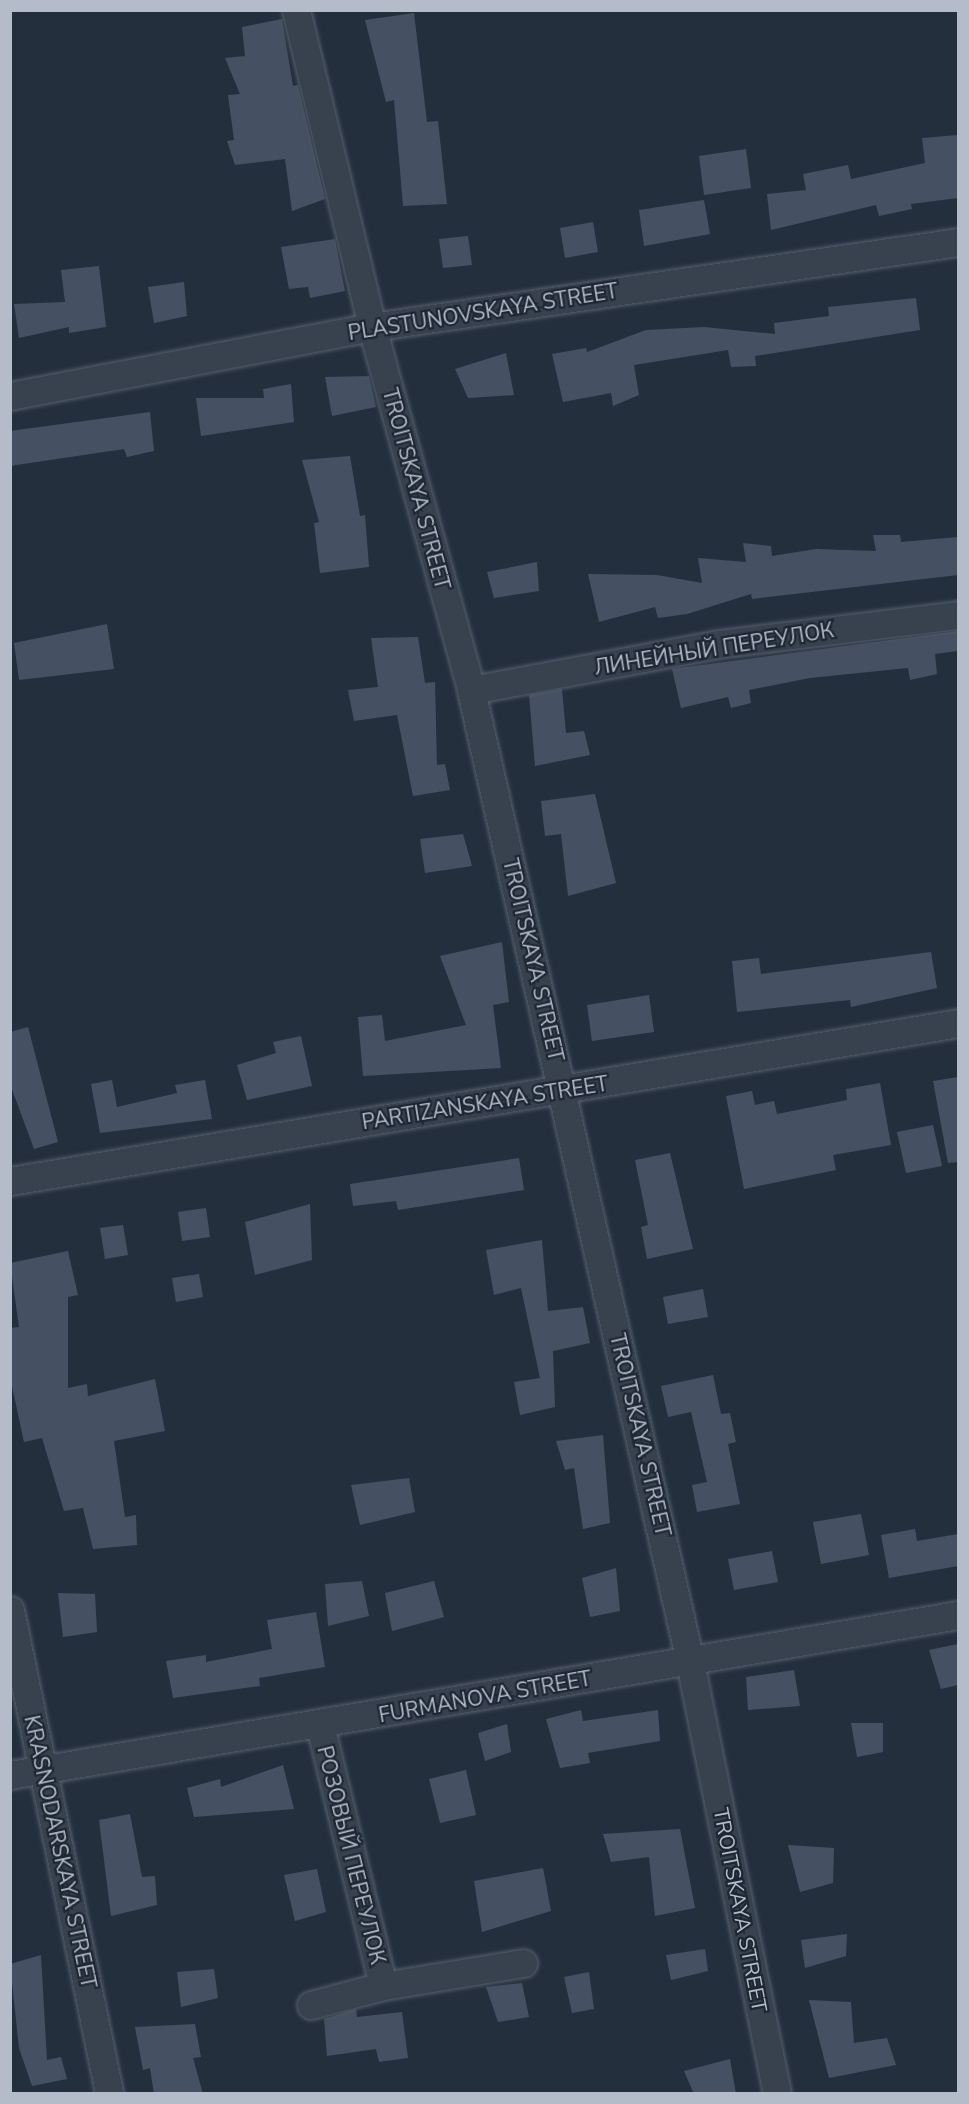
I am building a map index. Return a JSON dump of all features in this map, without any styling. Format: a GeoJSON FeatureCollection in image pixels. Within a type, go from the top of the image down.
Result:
{"type":"FeatureCollection","features":[{"type":"Feature","properties":{"kind":"street","name":"TROITSKAYA STREET"},"geometry":{"type":"LineString","coordinates":[[296,10],[372,327],[471,690],[690,1662],[777,2094]]}},
{"type":"Feature","properties":{"kind":"street","name":"PLASTUNOVSKAYA STREET"},"geometry":{"type":"LineString","coordinates":[[10,396],[372,327],[958,242]]}},
{"type":"Feature","properties":{"kind":"street","name":"ЛИНЕЙНЫЙ ПЕРЕУЛОК"},"geometry":{"type":"LineString","coordinates":[[471,690],[718,644],[958,615]]}},
{"type":"Feature","properties":{"kind":"street","name":"PARTIZANSKAYA STREET"},"geometry":{"type":"LineString","coordinates":[[10,1181],[958,1023]]}},
{"type":"Feature","properties":{"kind":"street","name":"KRASNODARSKAYA STREET"},"geometry":{"type":"LineString","coordinates":[[10,1610],[109,2094]]}},
{"type":"Feature","properties":{"kind":"street","name":"FURMANOVA STREET"},"geometry":{"type":"LineString","coordinates":[[10,1775],[320,1725],[958,1615]]}},
{"type":"Feature","properties":{"kind":"street","name":"РОЗОВЫЙ ПЕРЕУЛОК"},"geometry":{"type":"LineString","coordinates":[[320,1725],[383,1986]]}},
{"type":"Feature","properties":{"kind":"street","name":"РОЗОВЫЙ ПЕРЕУЛОК"},"geometry":{"type":"LineString","coordinates":[[311,2005],[383,1986],[523,1963]]}},
{"type":"Feature","properties":{"kind":"building"},"geometry":{"type":"Polygon","coordinates":[[[414,13],[427,122],[438,121],[447,204],[403,206],[394,100],[386,102],[365,20],[414,13]]]}},
{"type":"Feature","properties":{"kind":"building"},"geometry":{"type":"Polygon","coordinates":[[[282,19],[293,86],[298,85],[325,199],[292,211],[285,159],[235,165],[227,141],[234,140],[228,95],[240,94],[225,58],[245,56],[242,27],[282,19]]]}},
{"type":"Feature","properties":{"kind":"building"},"geometry":{"type":"Polygon","coordinates":[[[958,135],[958,198],[911,204],[912,209],[879,216],[876,205],[771,230],[767,194],[806,190],[803,174],[848,165],[851,179],[925,163],[922,138],[958,135]]]}},
{"type":"Feature","properties":{"kind":"building"},"geometry":{"type":"Polygon","coordinates":[[[746,149],[751,188],[704,195],[699,156],[746,149]]]}},
{"type":"Feature","properties":{"kind":"building"},"geometry":{"type":"Polygon","coordinates":[[[704,200],[710,234],[644,246],[639,210],[704,200]]]}},
{"type":"Feature","properties":{"kind":"building"},"geometry":{"type":"Polygon","coordinates":[[[593,222],[598,252],[565,258],[560,228],[593,222]]]}},
{"type":"Feature","properties":{"kind":"building"},"geometry":{"type":"Polygon","coordinates":[[[468,236],[472,265],[443,268],[439,239],[468,236]]]}},
{"type":"Feature","properties":{"kind":"building"},"geometry":{"type":"Polygon","coordinates":[[[335,239],[345,291],[310,298],[308,287],[289,289],[281,247],[335,239]]]}},
{"type":"Feature","properties":{"kind":"building"},"geometry":{"type":"Polygon","coordinates":[[[99,266],[106,327],[69,333],[69,327],[19,338],[14,304],[65,302],[61,270],[99,266]]]}},
{"type":"Feature","properties":{"kind":"building"},"geometry":{"type":"Polygon","coordinates":[[[184,282],[187,316],[154,323],[148,287],[184,282]]]}},
{"type":"Feature","properties":{"kind":"building"},"geometry":{"type":"Polygon","coordinates":[[[916,298],[920,330],[755,356],[756,366],[731,367],[728,350],[634,365],[639,395],[613,406],[611,393],[563,402],[552,354],[586,348],[587,352],[646,330],[704,327],[775,334],[774,323],[829,316],[828,307],[916,298]]]}},
{"type":"Feature","properties":{"kind":"building"},"geometry":{"type":"Polygon","coordinates":[[[506,353],[514,395],[468,398],[455,369],[506,353]]]}},
{"type":"Feature","properties":{"kind":"building"},"geometry":{"type":"Polygon","coordinates":[[[369,376],[376,407],[332,416],[325,377],[369,376]]]}},
{"type":"Feature","properties":{"kind":"building"},"geometry":{"type":"Polygon","coordinates":[[[291,384],[294,422],[201,436],[196,398],[264,398],[263,389],[291,384]]]}},
{"type":"Feature","properties":{"kind":"building"},"geometry":{"type":"Polygon","coordinates":[[[150,412],[154,451],[127,457],[124,449],[10,466],[10,431],[150,412]]]}},
{"type":"Feature","properties":{"kind":"building"},"geometry":{"type":"Polygon","coordinates":[[[350,456],[360,516],[365,515],[369,567],[320,573],[314,523],[319,522],[302,460],[350,456]]]}},
{"type":"Feature","properties":{"kind":"building"},"geometry":{"type":"Polygon","coordinates":[[[873,535],[900,535],[901,542],[958,537],[958,575],[752,599],[751,594],[687,614],[658,618],[655,607],[599,622],[588,574],[657,575],[702,583],[698,558],[746,562],[743,543],[771,546],[772,556],[816,549],[876,551],[873,535]]]}},
{"type":"Feature","properties":{"kind":"building"},"geometry":{"type":"Polygon","coordinates":[[[537,562],[539,591],[494,598],[487,572],[537,562]]]}},
{"type":"Feature","properties":{"kind":"building"},"geometry":{"type":"Polygon","coordinates":[[[107,624],[114,669],[19,680],[14,643],[107,624]]]}},
{"type":"Feature","properties":{"kind":"building"},"geometry":{"type":"Polygon","coordinates":[[[958,631],[958,651],[935,654],[937,674],[910,680],[908,668],[810,678],[749,690],[751,703],[731,708],[728,697],[681,708],[672,669],[958,631]]]}},
{"type":"Feature","properties":{"kind":"building"},"geometry":{"type":"Polygon","coordinates":[[[418,637],[425,683],[435,682],[437,765],[445,764],[450,790],[413,796],[397,715],[354,721],[348,690],[378,687],[371,638],[418,637]]]}},
{"type":"Feature","properties":{"kind":"building"},"geometry":{"type":"Polygon","coordinates":[[[562,689],[566,733],[584,731],[590,755],[535,766],[529,695],[562,689]]]}},
{"type":"Feature","properties":{"kind":"building"},"geometry":{"type":"Polygon","coordinates":[[[595,794],[616,883],[568,896],[561,834],[545,836],[541,801],[595,794]]]}},
{"type":"Feature","properties":{"kind":"building"},"geometry":{"type":"Polygon","coordinates":[[[463,834],[472,866],[425,873],[420,839],[463,834]]]}},
{"type":"Feature","properties":{"kind":"building"},"geometry":{"type":"Polygon","coordinates":[[[502,942],[509,1002],[493,1005],[501,1068],[363,1076],[358,1017],[382,1015],[385,1041],[466,1025],[440,956],[502,942]]]}},
{"type":"Feature","properties":{"kind":"building"},"geometry":{"type":"Polygon","coordinates":[[[931,952],[937,988],[851,1007],[850,1000],[737,1012],[732,961],[759,958],[761,974],[931,952]]]}},
{"type":"Feature","properties":{"kind":"building"},"geometry":{"type":"Polygon","coordinates":[[[649,995],[654,1032],[592,1041],[587,1005],[649,995]]]}},
{"type":"Feature","properties":{"kind":"building"},"geometry":{"type":"Polygon","coordinates":[[[28,1027],[58,1142],[34,1149],[10,1084],[10,1032],[28,1027]]]}},
{"type":"Feature","properties":{"kind":"building"},"geometry":{"type":"Polygon","coordinates":[[[301,1036],[312,1086],[247,1100],[237,1065],[276,1053],[273,1042],[301,1036]]]}},
{"type":"Feature","properties":{"kind":"building"},"geometry":{"type":"Polygon","coordinates":[[[958,1077],[958,1162],[948,1163],[933,1081],[958,1077]]]}},
{"type":"Feature","properties":{"kind":"building"},"geometry":{"type":"Polygon","coordinates":[[[112,1080],[117,1107],[177,1093],[175,1085],[205,1080],[212,1119],[100,1133],[91,1084],[112,1080]]]}},
{"type":"Feature","properties":{"kind":"building"},"geometry":{"type":"Polygon","coordinates":[[[880,1083],[891,1145],[833,1155],[836,1170],[744,1189],[726,1096],[752,1091],[755,1105],[774,1101],[777,1114],[847,1100],[846,1089],[880,1083]]]}},
{"type":"Feature","properties":{"kind":"building"},"geometry":{"type":"Polygon","coordinates":[[[933,1125],[942,1166],[906,1173],[897,1132],[933,1125]]]}},
{"type":"Feature","properties":{"kind":"building"},"geometry":{"type":"Polygon","coordinates":[[[670,1153],[693,1249],[647,1259],[641,1227],[648,1225],[635,1160],[670,1153]]]}},
{"type":"Feature","properties":{"kind":"building"},"geometry":{"type":"Polygon","coordinates":[[[519,1158],[524,1190],[398,1210],[396,1201],[353,1206],[350,1184],[519,1158]]]}},
{"type":"Feature","properties":{"kind":"building"},"geometry":{"type":"Polygon","coordinates":[[[310,1204],[312,1260],[255,1275],[245,1222],[310,1204]]]}},
{"type":"Feature","properties":{"kind":"building"},"geometry":{"type":"Polygon","coordinates":[[[206,1208],[210,1237],[182,1241],[178,1212],[206,1208]]]}},
{"type":"Feature","properties":{"kind":"building"},"geometry":{"type":"Polygon","coordinates":[[[123,1225],[128,1255],[105,1259],[100,1228],[123,1225]]]}},
{"type":"Feature","properties":{"kind":"building"},"geometry":{"type":"Polygon","coordinates":[[[542,1240],[548,1311],[583,1307],[590,1343],[553,1351],[555,1407],[520,1415],[514,1382],[540,1378],[521,1288],[494,1295],[486,1250],[542,1240]]]}},
{"type":"Feature","properties":{"kind":"building"},"geometry":{"type":"Polygon","coordinates":[[[68,1251],[78,1295],[68,1297],[68,1388],[87,1384],[88,1396],[155,1379],[165,1431],[114,1441],[125,1517],[136,1515],[137,1545],[93,1549],[83,1508],[64,1511],[42,1438],[24,1442],[10,1377],[10,1328],[19,1327],[10,1263],[68,1251]]]}},
{"type":"Feature","properties":{"kind":"building"},"geometry":{"type":"Polygon","coordinates":[[[199,1274],[203,1297],[176,1302],[172,1278],[199,1274]]]}},
{"type":"Feature","properties":{"kind":"building"},"geometry":{"type":"Polygon","coordinates":[[[703,1289],[708,1317],[668,1324],[663,1297],[703,1289]]]}},
{"type":"Feature","properties":{"kind":"building"},"geometry":{"type":"Polygon","coordinates":[[[713,1375],[721,1414],[730,1413],[736,1442],[728,1444],[740,1504],[697,1512],[692,1485],[707,1482],[691,1412],[668,1417],[661,1386],[713,1375]]]}},
{"type":"Feature","properties":{"kind":"building"},"geometry":{"type":"Polygon","coordinates":[[[603,1435],[610,1523],[583,1529],[574,1468],[565,1470],[556,1441],[603,1435]]]}},
{"type":"Feature","properties":{"kind":"building"},"geometry":{"type":"Polygon","coordinates":[[[409,1478],[415,1512],[360,1525],[351,1485],[409,1478]]]}},
{"type":"Feature","properties":{"kind":"building"},"geometry":{"type":"Polygon","coordinates":[[[861,1514],[869,1555],[821,1564],[813,1522],[861,1514]]]}},
{"type":"Feature","properties":{"kind":"building"},"geometry":{"type":"Polygon","coordinates":[[[915,1529],[917,1541],[958,1534],[958,1566],[889,1578],[881,1535],[915,1529]]]}},
{"type":"Feature","properties":{"kind":"building"},"geometry":{"type":"Polygon","coordinates":[[[772,1551],[778,1582],[734,1590],[728,1559],[772,1551]]]}},
{"type":"Feature","properties":{"kind":"building"},"geometry":{"type":"Polygon","coordinates":[[[616,1568],[620,1611],[590,1617],[582,1578],[616,1568]]]}},
{"type":"Feature","properties":{"kind":"building"},"geometry":{"type":"Polygon","coordinates":[[[362,1581],[369,1616],[328,1626],[325,1584],[362,1581]]]}},
{"type":"Feature","properties":{"kind":"building"},"geometry":{"type":"Polygon","coordinates":[[[434,1581],[444,1617],[392,1631],[385,1593],[434,1581]]]}},
{"type":"Feature","properties":{"kind":"building"},"geometry":{"type":"Polygon","coordinates":[[[58,1593],[95,1594],[97,1632],[63,1637],[58,1593]]]}},
{"type":"Feature","properties":{"kind":"building"},"geometry":{"type":"Polygon","coordinates":[[[316,1612],[325,1667],[259,1678],[260,1686],[173,1698],[166,1661],[206,1655],[206,1662],[272,1649],[267,1620],[316,1612]]]}},
{"type":"Feature","properties":{"kind":"building"},"geometry":{"type":"Polygon","coordinates":[[[958,1644],[958,1685],[941,1689],[929,1650],[958,1644]]]}},
{"type":"Feature","properties":{"kind":"building"},"geometry":{"type":"Polygon","coordinates":[[[794,1670],[800,1706],[748,1710],[746,1677],[794,1670]]]}},
{"type":"Feature","properties":{"kind":"building"},"geometry":{"type":"Polygon","coordinates":[[[581,1710],[583,1721],[658,1710],[660,1741],[588,1753],[590,1763],[560,1768],[546,1719],[581,1710]]]}},
{"type":"Feature","properties":{"kind":"building"},"geometry":{"type":"Polygon","coordinates":[[[851,1723],[883,1723],[883,1752],[857,1757],[851,1723]]]}},
{"type":"Feature","properties":{"kind":"building"},"geometry":{"type":"Polygon","coordinates":[[[507,1724],[511,1752],[485,1761],[478,1733],[507,1724]]]}},
{"type":"Feature","properties":{"kind":"building"},"geometry":{"type":"Polygon","coordinates":[[[283,1765],[294,1809],[194,1817],[187,1788],[220,1779],[221,1787],[283,1765]]]}},
{"type":"Feature","properties":{"kind":"building"},"geometry":{"type":"Polygon","coordinates":[[[466,1770],[476,1815],[440,1823],[429,1779],[466,1770]]]}},
{"type":"Feature","properties":{"kind":"building"},"geometry":{"type":"Polygon","coordinates":[[[130,1814],[142,1877],[155,1876],[157,1905],[111,1916],[99,1820],[130,1814]]]}},
{"type":"Feature","properties":{"kind":"building"},"geometry":{"type":"Polygon","coordinates":[[[680,1829],[695,1908],[655,1916],[649,1857],[611,1862],[603,1834],[680,1829]]]}},
{"type":"Feature","properties":{"kind":"building"},"geometry":{"type":"Polygon","coordinates":[[[788,1845],[834,1848],[833,1883],[800,1892],[788,1845]]]}},
{"type":"Feature","properties":{"kind":"building"},"geometry":{"type":"Polygon","coordinates":[[[543,1868],[551,1911],[482,1932],[474,1881],[543,1868]]]}},
{"type":"Feature","properties":{"kind":"building"},"geometry":{"type":"Polygon","coordinates":[[[317,1869],[326,1912],[295,1921],[284,1875],[317,1869]]]}},
{"type":"Feature","properties":{"kind":"building"},"geometry":{"type":"Polygon","coordinates":[[[847,1934],[846,1956],[805,1968],[801,1940],[847,1934]]]}},
{"type":"Feature","properties":{"kind":"building"},"geometry":{"type":"Polygon","coordinates":[[[705,1949],[708,1971],[671,1980],[666,1955],[705,1949]]]}},
{"type":"Feature","properties":{"kind":"building"},"geometry":{"type":"Polygon","coordinates":[[[41,1955],[47,2060],[61,2057],[67,2079],[32,2086],[19,2048],[10,1964],[41,1955]]]}},
{"type":"Feature","properties":{"kind":"building"},"geometry":{"type":"Polygon","coordinates":[[[214,1969],[218,1998],[181,2007],[177,1972],[214,1969]]]}},
{"type":"Feature","properties":{"kind":"building"},"geometry":{"type":"Polygon","coordinates":[[[589,1972],[594,2009],[572,2013],[564,1977],[589,1972]]]}},
{"type":"Feature","properties":{"kind":"building"},"geometry":{"type":"Polygon","coordinates":[[[522,1983],[529,2017],[498,2022],[486,1987],[522,1983]]]}},
{"type":"Feature","properties":{"kind":"building"},"geometry":{"type":"Polygon","coordinates":[[[809,2000],[851,2002],[854,2043],[887,2038],[896,2065],[829,2078],[809,2000]]]}},
{"type":"Feature","properties":{"kind":"building"},"geometry":{"type":"Polygon","coordinates":[[[356,2009],[357,2017],[402,2012],[408,2058],[379,2062],[376,2049],[327,2056],[324,2019],[356,2009]]]}},
{"type":"Feature","properties":{"kind":"building"},"geometry":{"type":"Polygon","coordinates":[[[195,2024],[201,2057],[193,2058],[203,2094],[154,2094],[150,2068],[143,2070],[135,2027],[195,2024]]]}},
{"type":"Feature","properties":{"kind":"building"},"geometry":{"type":"Polygon","coordinates":[[[730,2059],[736,2094],[694,2094],[684,2071],[730,2059]]]}}]}
